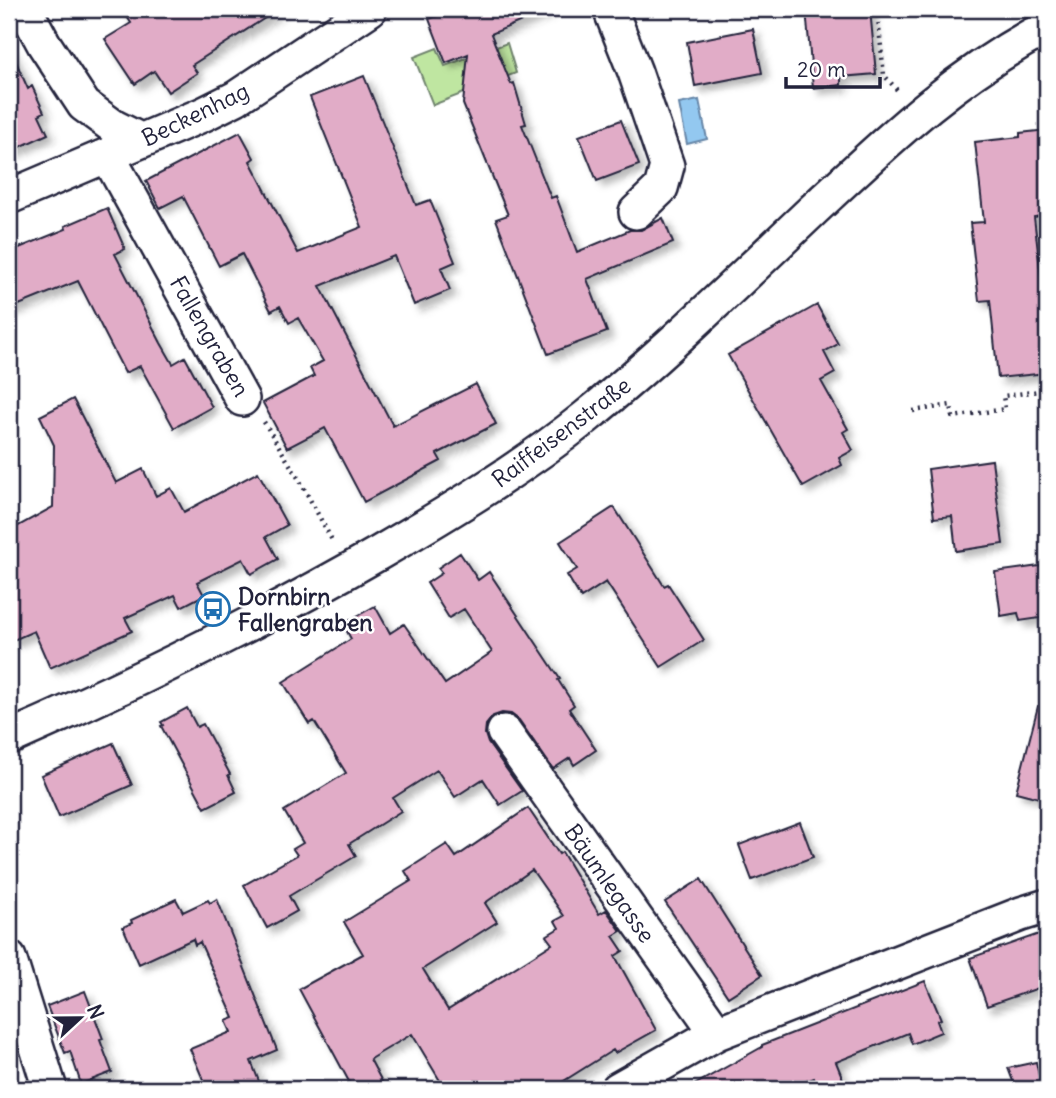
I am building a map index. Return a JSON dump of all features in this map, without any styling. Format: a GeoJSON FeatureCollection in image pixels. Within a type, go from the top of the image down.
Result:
{"type":"FeatureCollection","features":[{"type":"Feature","properties":{"kind":"street"},"geometry":{"type":"LineString","coordinates":[[25,9],[44,44],[84,105],[114,127],[140,140]]}},
{"type":"Feature","properties":{"kind":"street","name":"Beckenhag"},"geometry":{"type":"LineString","coordinates":[[9,197],[140,140],[189,122],[236,97],[370,9]]}},
{"type":"Feature","properties":{"kind":"street"},"geometry":{"type":"LineString","coordinates":[[610,9],[667,166],[661,188],[636,212]]}},
{"type":"Feature","properties":{"kind":"street","name":"Raiffeisenstraße"},"geometry":{"type":"LineString","coordinates":[[9,738],[116,691],[304,596],[494,484],[574,426],[630,380],[906,124],[976,69],[1047,27]]}},
{"type":"Feature","properties":{"kind":"street","name":"Fallengraben"},"geometry":{"type":"LineString","coordinates":[[108,156],[242,399]]}},
{"type":"Feature","properties":{"kind":"street","name":"Bäumlegasse"},"geometry":{"type":"LineString","coordinates":[[504,732],[717,1033]]}},
{"type":"Feature","properties":{"kind":"street"},"geometry":{"type":"LineString","coordinates":[[618,1089],[717,1033],[1047,906]]}},
{"type":"Feature","properties":{"kind":"street"},"geometry":{"type":"LineString","coordinates":[[9,958],[50,1089]]}},
{"type":"Feature","properties":{"kind":"path"},"geometry":{"type":"LineString","coordinates":[[877,9],[884,75],[899,93]]}},
{"type":"Feature","properties":{"kind":"path"},"geometry":{"type":"LineString","coordinates":[[913,411],[951,405],[953,416],[1005,409],[1003,396],[1047,390]]}},
{"type":"Feature","properties":{"kind":"path","name":"Fallengraben"},"geometry":{"type":"LineString","coordinates":[[242,399],[256,408],[337,549]]}},
{"type":"Feature","properties":{"kind":"green space"},"geometry":{"type":"Polygon","coordinates":[[[507,43],[516,73],[433,105],[414,57],[437,48],[445,66],[507,43]]]}},
{"type":"Feature","properties":{"kind":"water"},"geometry":{"type":"Polygon","coordinates":[[[699,100],[707,139],[687,144],[679,104],[699,100]]]}},
{"type":"Feature","properties":{"kind":"building"},"geometry":{"type":"Polygon","coordinates":[[[122,9],[279,9],[192,65],[197,73],[168,92],[154,71],[135,84],[105,39],[131,23],[122,9]]]}},
{"type":"Feature","properties":{"kind":"building"},"geometry":{"type":"Polygon","coordinates":[[[455,9],[550,9],[491,34],[511,84],[514,83],[526,124],[522,125],[551,198],[556,196],[577,252],[630,230],[641,230],[663,218],[673,243],[587,279],[607,332],[548,354],[496,219],[508,215],[463,104],[468,54],[446,63],[429,19],[455,9]]]}},
{"type":"Feature","properties":{"kind":"building"},"geometry":{"type":"Polygon","coordinates":[[[806,9],[870,9],[876,74],[841,77],[841,85],[813,88],[806,9]]]}},
{"type":"Feature","properties":{"kind":"building"},"geometry":{"type":"Polygon","coordinates":[[[753,29],[762,73],[695,86],[687,42],[753,29]]]}},
{"type":"Feature","properties":{"kind":"building"},"geometry":{"type":"Polygon","coordinates":[[[9,46],[28,89],[32,86],[44,112],[39,115],[48,134],[9,152],[9,46]]]}},
{"type":"Feature","properties":{"kind":"building"},"geometry":{"type":"Polygon","coordinates":[[[364,76],[416,205],[430,200],[455,262],[441,268],[450,290],[414,305],[394,256],[320,286],[393,426],[476,384],[496,424],[437,454],[441,461],[364,502],[325,428],[287,448],[263,403],[314,376],[310,368],[323,361],[298,318],[289,323],[280,306],[271,311],[242,254],[219,266],[183,196],[160,208],[146,181],[240,132],[254,158],[250,161],[298,253],[362,227],[310,97],[364,76]]]}},
{"type":"Feature","properties":{"kind":"building"},"geometry":{"type":"Polygon","coordinates":[[[621,120],[639,165],[597,181],[579,136],[621,120]]]}},
{"type":"Feature","properties":{"kind":"building"},"geometry":{"type":"Polygon","coordinates":[[[1047,130],[1047,169],[1043,170],[1047,215],[1034,217],[1043,295],[1047,294],[1047,373],[998,378],[990,300],[979,301],[970,223],[984,222],[975,142],[1020,137],[1020,133],[1047,130]]]}},
{"type":"Feature","properties":{"kind":"building"},"geometry":{"type":"Polygon","coordinates":[[[107,208],[125,249],[115,254],[161,343],[173,364],[185,357],[212,407],[174,428],[140,366],[125,373],[78,281],[9,309],[9,252],[66,229],[65,226],[107,208]]]}},
{"type":"Feature","properties":{"kind":"building"},"geometry":{"type":"Polygon","coordinates":[[[817,305],[838,344],[824,352],[835,373],[821,381],[848,429],[843,432],[853,450],[839,458],[842,465],[803,487],[728,355],[817,305]]]}},
{"type":"Feature","properties":{"kind":"building"},"geometry":{"type":"Polygon","coordinates":[[[73,399],[116,483],[143,469],[156,496],[171,488],[184,512],[258,472],[287,525],[266,537],[278,559],[251,574],[243,559],[197,582],[204,595],[181,607],[175,595],[125,618],[132,631],[50,668],[34,631],[9,642],[9,531],[53,507],[54,445],[40,416],[73,399]]]}},
{"type":"Feature","properties":{"kind":"building"},"geometry":{"type":"Polygon","coordinates":[[[992,460],[1003,544],[956,551],[952,516],[934,518],[928,469],[992,460]]]}},
{"type":"Feature","properties":{"kind":"building"},"geometry":{"type":"Polygon","coordinates":[[[614,507],[664,586],[668,584],[704,640],[661,667],[606,582],[581,598],[567,575],[577,569],[560,542],[614,507]]]}},
{"type":"Feature","properties":{"kind":"building"},"geometry":{"type":"Polygon","coordinates":[[[460,553],[478,580],[489,572],[560,679],[558,680],[574,705],[569,709],[596,750],[574,765],[570,758],[553,769],[519,720],[511,714],[493,716],[486,725],[488,743],[522,791],[500,805],[483,779],[455,797],[437,770],[393,798],[401,811],[349,844],[356,856],[289,896],[297,911],[267,928],[244,885],[297,855],[293,849],[303,843],[284,811],[346,773],[314,721],[309,724],[283,682],[351,639],[343,624],[375,606],[390,633],[404,624],[445,684],[492,652],[464,609],[449,618],[427,583],[442,573],[438,568],[460,553]]]}},
{"type":"Feature","properties":{"kind":"building"},"geometry":{"type":"Polygon","coordinates":[[[1047,565],[1047,617],[1020,621],[1018,613],[1001,616],[995,572],[1047,565]]]}},
{"type":"Feature","properties":{"kind":"building"},"geometry":{"type":"Polygon","coordinates":[[[1038,706],[1047,707],[1047,800],[1016,792],[1038,706]]]}},
{"type":"Feature","properties":{"kind":"building"},"geometry":{"type":"Polygon","coordinates":[[[187,708],[197,727],[203,724],[230,774],[228,775],[236,792],[205,808],[161,726],[161,722],[187,708]]]}},
{"type":"Feature","properties":{"kind":"building"},"geometry":{"type":"Polygon","coordinates":[[[113,743],[132,785],[59,817],[41,775],[113,743]]]}},
{"type":"Feature","properties":{"kind":"building"},"geometry":{"type":"Polygon","coordinates":[[[528,808],[559,854],[562,852],[599,914],[606,910],[621,931],[613,936],[623,951],[615,956],[656,1030],[615,1053],[613,1050],[551,1089],[445,1089],[412,1034],[370,1059],[386,1089],[353,1089],[299,989],[363,954],[344,922],[411,881],[405,871],[447,844],[456,857],[528,808]],[[532,870],[485,903],[497,922],[423,969],[448,1010],[552,944],[546,936],[559,928],[555,921],[564,916],[532,870]]]}},
{"type":"Feature","properties":{"kind":"building"},"geometry":{"type":"Polygon","coordinates":[[[800,822],[813,857],[752,880],[739,845],[800,822]]]}},
{"type":"Feature","properties":{"kind":"building"},"geometry":{"type":"Polygon","coordinates":[[[701,879],[762,975],[728,997],[665,902],[701,879]]]}},
{"type":"Feature","properties":{"kind":"building"},"geometry":{"type":"Polygon","coordinates":[[[176,899],[183,912],[208,900],[210,903],[217,899],[277,1050],[251,1061],[262,1089],[207,1089],[190,1049],[231,1032],[226,1021],[234,1018],[200,942],[195,945],[193,939],[139,964],[123,927],[132,923],[131,920],[176,899]]]}},
{"type":"Feature","properties":{"kind":"building"},"geometry":{"type":"Polygon","coordinates":[[[1039,934],[1047,956],[1047,985],[987,1006],[970,958],[1039,934]]]}},
{"type":"Feature","properties":{"kind":"building"},"geometry":{"type":"Polygon","coordinates":[[[925,981],[941,1019],[937,1021],[941,1032],[912,1044],[908,1033],[836,1062],[847,1089],[818,1089],[814,1078],[785,1089],[687,1089],[762,1045],[925,981]]]}},
{"type":"Feature","properties":{"kind":"building"},"geometry":{"type":"Polygon","coordinates":[[[85,991],[112,1072],[81,1084],[70,1051],[65,1053],[47,1006],[85,991]]]}},
{"type":"Feature","properties":{"kind":"building"},"geometry":{"type":"Polygon","coordinates":[[[1036,1062],[1042,1089],[1016,1089],[1008,1068],[1036,1062]]]}},
{"type":"Feature","properties":{"kind":"place","name":"Dornbirn Fallengraben"},"geometry":{"type":"Point","coordinates":[213,609]}}]}
